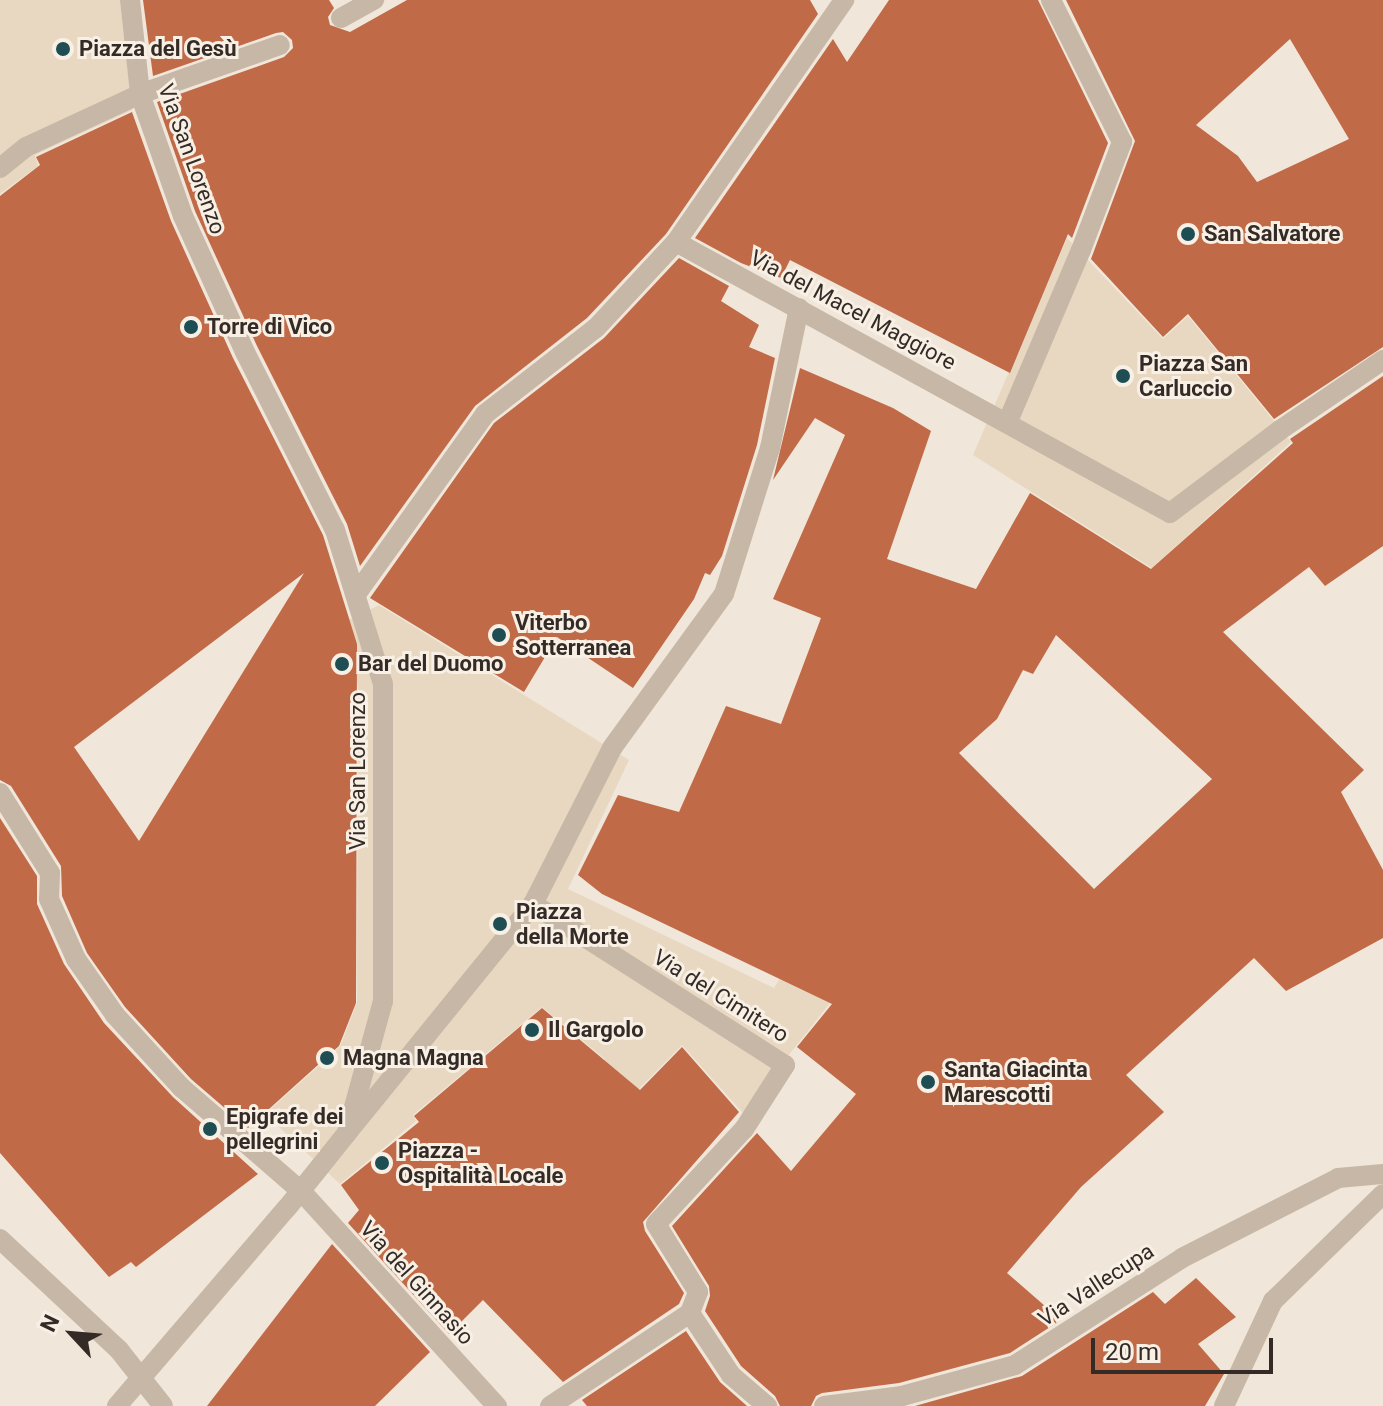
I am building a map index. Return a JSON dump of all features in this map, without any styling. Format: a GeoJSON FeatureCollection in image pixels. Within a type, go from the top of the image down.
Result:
{"type":"FeatureCollection","features":[{"type":"Feature","properties":{"kind":"street","name":"Via San Lorenzo"},"geometry":{"type":"LineString","coordinates":[[117,1406],[302,1192],[347,1133],[383,1001],[383,684],[335,530],[245,352],[183,216],[140,94],[130,0]]}},
{"type":"Feature","properties":{"kind":"street"},"geometry":{"type":"LineString","coordinates":[[341,18],[374,0]]}},
{"type":"Feature","properties":{"kind":"street"},"geometry":{"type":"LineString","coordinates":[[357,593],[485,414],[596,328],[676,242],[844,0]]}},
{"type":"Feature","properties":{"kind":"street"},"geometry":{"type":"LineString","coordinates":[[1051,0],[1122,142],[1081,250],[1008,421],[1170,513],[1280,430],[1383,360]]}},
{"type":"Feature","properties":{"kind":"street"},"geometry":{"type":"LineString","coordinates":[[0,168],[26,147],[140,94],[280,45]]}},
{"type":"Feature","properties":{"kind":"street","name":"Via del Macel Maggiore"},"geometry":{"type":"LineString","coordinates":[[676,242],[1008,421]]}},
{"type":"Feature","properties":{"kind":"street"},"geometry":{"type":"LineString","coordinates":[[347,1133],[533,904],[612,748],[724,594],[770,448],[799,308]]}},
{"type":"Feature","properties":{"kind":"street","name":"Via del Ginnasio"},"geometry":{"type":"LineString","coordinates":[[0,793],[50,873],[49,899],[76,959],[115,1015],[182,1088],[302,1192],[497,1406]]}},
{"type":"Feature","properties":{"kind":"street","name":"Via del Cimitero"},"geometry":{"type":"LineString","coordinates":[[533,904],[785,1065],[744,1129],[656,1224],[698,1292],[690,1313]]}},
{"type":"Feature","properties":{"kind":"street","name":"Via Vallecupa"},"geometry":{"type":"LineString","coordinates":[[824,1406],[902,1396],[1015,1365],[1196,1251],[1338,1178],[1383,1174]]}},
{"type":"Feature","properties":{"kind":"street"},"geometry":{"type":"LineString","coordinates":[[1224,1406],[1273,1301],[1383,1194]]}},
{"type":"Feature","properties":{"kind":"street"},"geometry":{"type":"LineString","coordinates":[[0,1239],[119,1350],[163,1406]]}},
{"type":"Feature","properties":{"kind":"street"},"geometry":{"type":"LineString","coordinates":[[550,1406],[690,1313],[731,1375],[767,1406]]}},
{"type":"Feature","properties":{"kind":"shaded area","name":"Piazza del Gesù"},"geometry":{"type":"Polygon","coordinates":[[[0,0],[120,0],[132,110],[35,155],[38,166],[0,194],[0,0]]]}},
{"type":"Feature","properties":{"kind":"shaded area","name":"Piazza San Carluccio"},"geometry":{"type":"Polygon","coordinates":[[[1067,238],[1163,339],[1188,316],[1291,442],[1152,568],[973,455],[1067,238]]]}},
{"type":"Feature","properties":{"kind":"shaded area","name":"Piazza della Morte"},"geometry":{"type":"Polygon","coordinates":[[[379,605],[629,760],[568,889],[774,988],[791,960],[845,984],[743,1113],[682,1045],[627,1101],[594,1075],[605,1059],[542,1007],[413,1115],[416,1121],[340,1184],[265,1114],[340,1047],[357,1003],[358,687],[340,624],[379,605]]]}},
{"type":"Feature","properties":{"kind":"building"},"geometry":{"type":"Polygon","coordinates":[[[143,0],[329,0],[334,8],[328,17],[330,25],[350,32],[407,0],[810,0],[818,14],[666,234],[587,318],[475,406],[360,566],[347,524],[257,346],[195,211],[157,102],[284,57],[293,48],[292,40],[283,32],[276,33],[153,76],[143,0]]]}},
{"type":"Feature","properties":{"kind":"building"},"geometry":{"type":"Polygon","coordinates":[[[889,0],[1038,0],[1108,143],[1072,238],[1068,234],[1010,373],[790,260],[781,278],[741,263],[695,238],[833,39],[847,62],[889,0]]]}},
{"type":"Feature","properties":{"kind":"building"},"geometry":{"type":"Polygon","coordinates":[[[1066,0],[1383,0],[1383,347],[1274,419],[1188,314],[1163,337],[1091,259],[1135,141],[1066,0]],[[1290,39],[1196,125],[1238,156],[1257,182],[1349,139],[1290,39]]]}},
{"type":"Feature","properties":{"kind":"building"},"geometry":{"type":"Polygon","coordinates":[[[132,112],[171,221],[233,358],[323,535],[357,644],[356,1003],[339,1046],[248,1128],[191,1079],[125,1007],[87,953],[62,896],[61,866],[11,786],[0,780],[0,196],[40,165],[36,157],[132,112]],[[304,573],[74,747],[139,841],[304,573]]]}},
{"type":"Feature","properties":{"kind":"building"},"geometry":{"type":"Polygon","coordinates":[[[679,258],[729,286],[721,301],[759,325],[749,347],[775,358],[757,445],[722,556],[710,575],[705,573],[694,599],[633,688],[557,637],[524,692],[370,598],[494,423],[604,338],[679,258]]]}},
{"type":"Feature","properties":{"kind":"building"},"geometry":{"type":"Polygon","coordinates":[[[800,368],[893,408],[931,431],[887,559],[976,589],[1030,493],[1151,569],[1293,443],[1290,439],[1383,376],[1383,546],[1325,586],[1309,567],[1223,632],[1364,770],[1341,792],[1383,870],[1383,938],[1286,991],[1254,958],[1126,1075],[1164,1112],[1081,1187],[1007,1273],[1061,1320],[1010,1353],[899,1383],[822,1393],[816,1396],[811,1406],[780,1406],[775,1396],[741,1366],[705,1311],[710,1296],[709,1286],[672,1226],[757,1133],[791,1171],[856,1094],[797,1047],[832,1004],[602,894],[578,875],[618,795],[679,812],[726,706],[781,724],[821,618],[773,599],[845,435],[815,418],[773,480],[800,368]],[[1056,635],[1033,674],[1023,670],[997,719],[959,753],[1094,889],[1212,779],[1056,635]]]}},
{"type":"Feature","properties":{"kind":"building"},"geometry":{"type":"Polygon","coordinates":[[[0,818],[37,876],[37,904],[64,964],[104,1023],[173,1097],[258,1174],[136,1267],[131,1262],[109,1277],[0,1153],[0,818]]]}},
{"type":"Feature","properties":{"kind":"building"},"geometry":{"type":"Polygon","coordinates":[[[542,1008],[640,1090],[682,1047],[739,1112],[643,1222],[645,1231],[684,1293],[679,1304],[563,1382],[483,1300],[449,1334],[348,1223],[359,1210],[341,1185],[419,1122],[414,1116],[542,1008]]]}},
{"type":"Feature","properties":{"kind":"building"},"geometry":{"type":"Polygon","coordinates":[[[332,1244],[430,1352],[375,1406],[207,1406],[332,1244]]]}},
{"type":"Feature","properties":{"kind":"building"},"geometry":{"type":"Polygon","coordinates":[[[1196,1278],[1236,1317],[1198,1344],[1224,1374],[1205,1406],[915,1406],[1022,1376],[1153,1292],[1165,1304],[1196,1278]]]}},
{"type":"Feature","properties":{"kind":"building"},"geometry":{"type":"Polygon","coordinates":[[[686,1331],[720,1382],[747,1406],[587,1406],[582,1400],[686,1331]]]}},
{"type":"Feature","properties":{"kind":"place","name":"Piazza del Gesù"},"geometry":{"type":"Point","coordinates":[63,49]}},
{"type":"Feature","properties":{"kind":"place","name":"San Salvatore"},"geometry":{"type":"Point","coordinates":[1188,234]}},
{"type":"Feature","properties":{"kind":"place","name":"Torre di Vico"},"geometry":{"type":"Point","coordinates":[191,327]}},
{"type":"Feature","properties":{"kind":"place","name":"Piazza San Carluccio"},"geometry":{"type":"Point","coordinates":[1123,376]}},
{"type":"Feature","properties":{"kind":"place","name":"Viterbo Sotterranea"},"geometry":{"type":"Point","coordinates":[499,635]}},
{"type":"Feature","properties":{"kind":"place","name":"Bar del Duomo"},"geometry":{"type":"Point","coordinates":[342,664]}},
{"type":"Feature","properties":{"kind":"place","name":"Piazza della Morte"},"geometry":{"type":"Point","coordinates":[500,924]}},
{"type":"Feature","properties":{"kind":"place","name":"Il Gargolo"},"geometry":{"type":"Point","coordinates":[532,1030]}},
{"type":"Feature","properties":{"kind":"place","name":"Magna Magna"},"geometry":{"type":"Point","coordinates":[327,1058]}},
{"type":"Feature","properties":{"kind":"place","name":"Santa Giacinta Marescotti"},"geometry":{"type":"Point","coordinates":[928,1082]}},
{"type":"Feature","properties":{"kind":"place","name":"Epigrafe dei pellegrini"},"geometry":{"type":"Point","coordinates":[210,1129]}},
{"type":"Feature","properties":{"kind":"place","name":"Piazza - Ospitalità Locale"},"geometry":{"type":"Point","coordinates":[382,1163]}}]}
